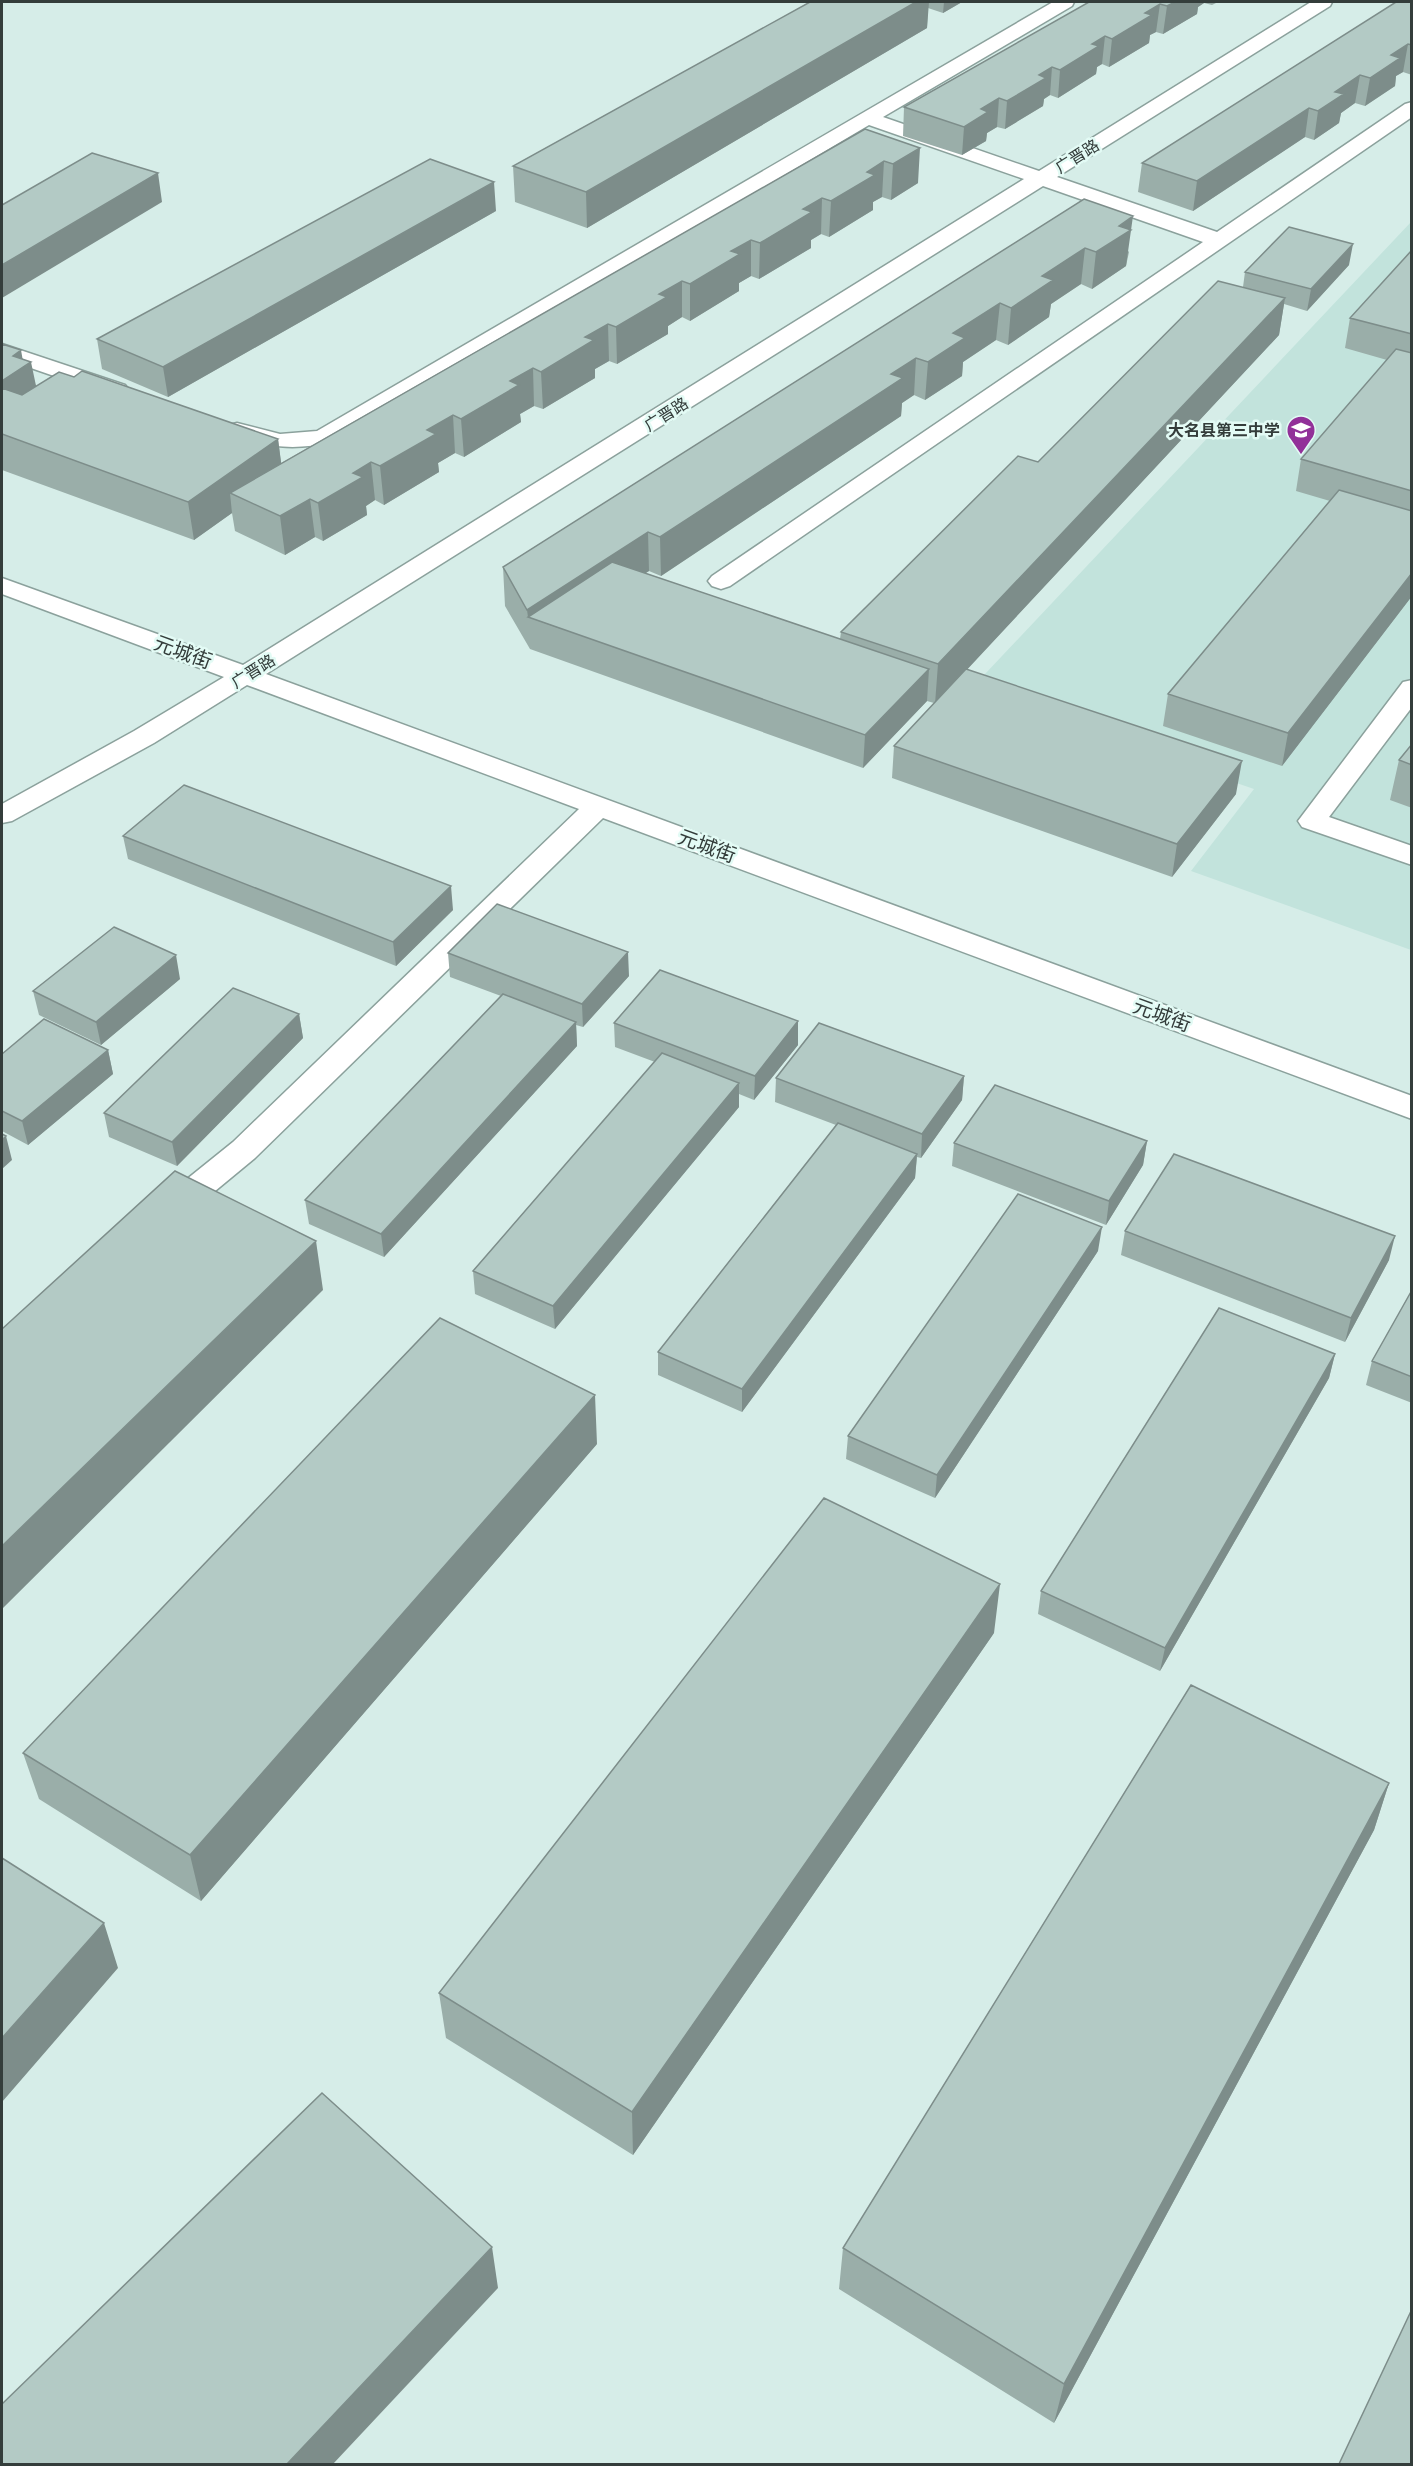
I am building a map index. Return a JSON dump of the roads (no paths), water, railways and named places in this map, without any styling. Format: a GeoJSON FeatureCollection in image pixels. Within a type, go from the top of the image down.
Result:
{"type":"FeatureCollection","features":[{"type":"Feature","properties":{"kind":"street"},"geometry":{"type":"LineString","coordinates":[[215,423],[261,439],[291,443],[324,437],[1065,2]]}},
{"type":"Feature","properties":{"kind":"street","name":"广晋路"},"geometry":{"type":"LineString","coordinates":[[2,815],[144,737],[246,675],[1323,2]]}},
{"type":"Feature","properties":{"kind":"street"},"geometry":{"type":"LineString","coordinates":[[721,581],[1412,108]]}},
{"type":"Feature","properties":{"kind":"street"},"geometry":{"type":"LineString","coordinates":[[867,118],[1043,177],[1219,240]]}},
{"type":"Feature","properties":{"kind":"street"},"geometry":{"type":"LineString","coordinates":[[2,351],[137,396]]}},
{"type":"Feature","properties":{"kind":"street","name":"元城街"},"geometry":{"type":"LineString","coordinates":[[2,585],[1412,1108]]}},
{"type":"Feature","properties":{"kind":"street"},"geometry":{"type":"LineString","coordinates":[[1412,688],[1311,821],[1412,856]]}},
{"type":"Feature","properties":{"kind":"street"},"geometry":{"type":"LineString","coordinates":[[146,1231],[244,1150],[599,806]]}},
{"type":"Feature","properties":{"kind":"place","name":"大名县第三中学"},"geometry":{"type":"Point","coordinates":[1301,456]}}]}
